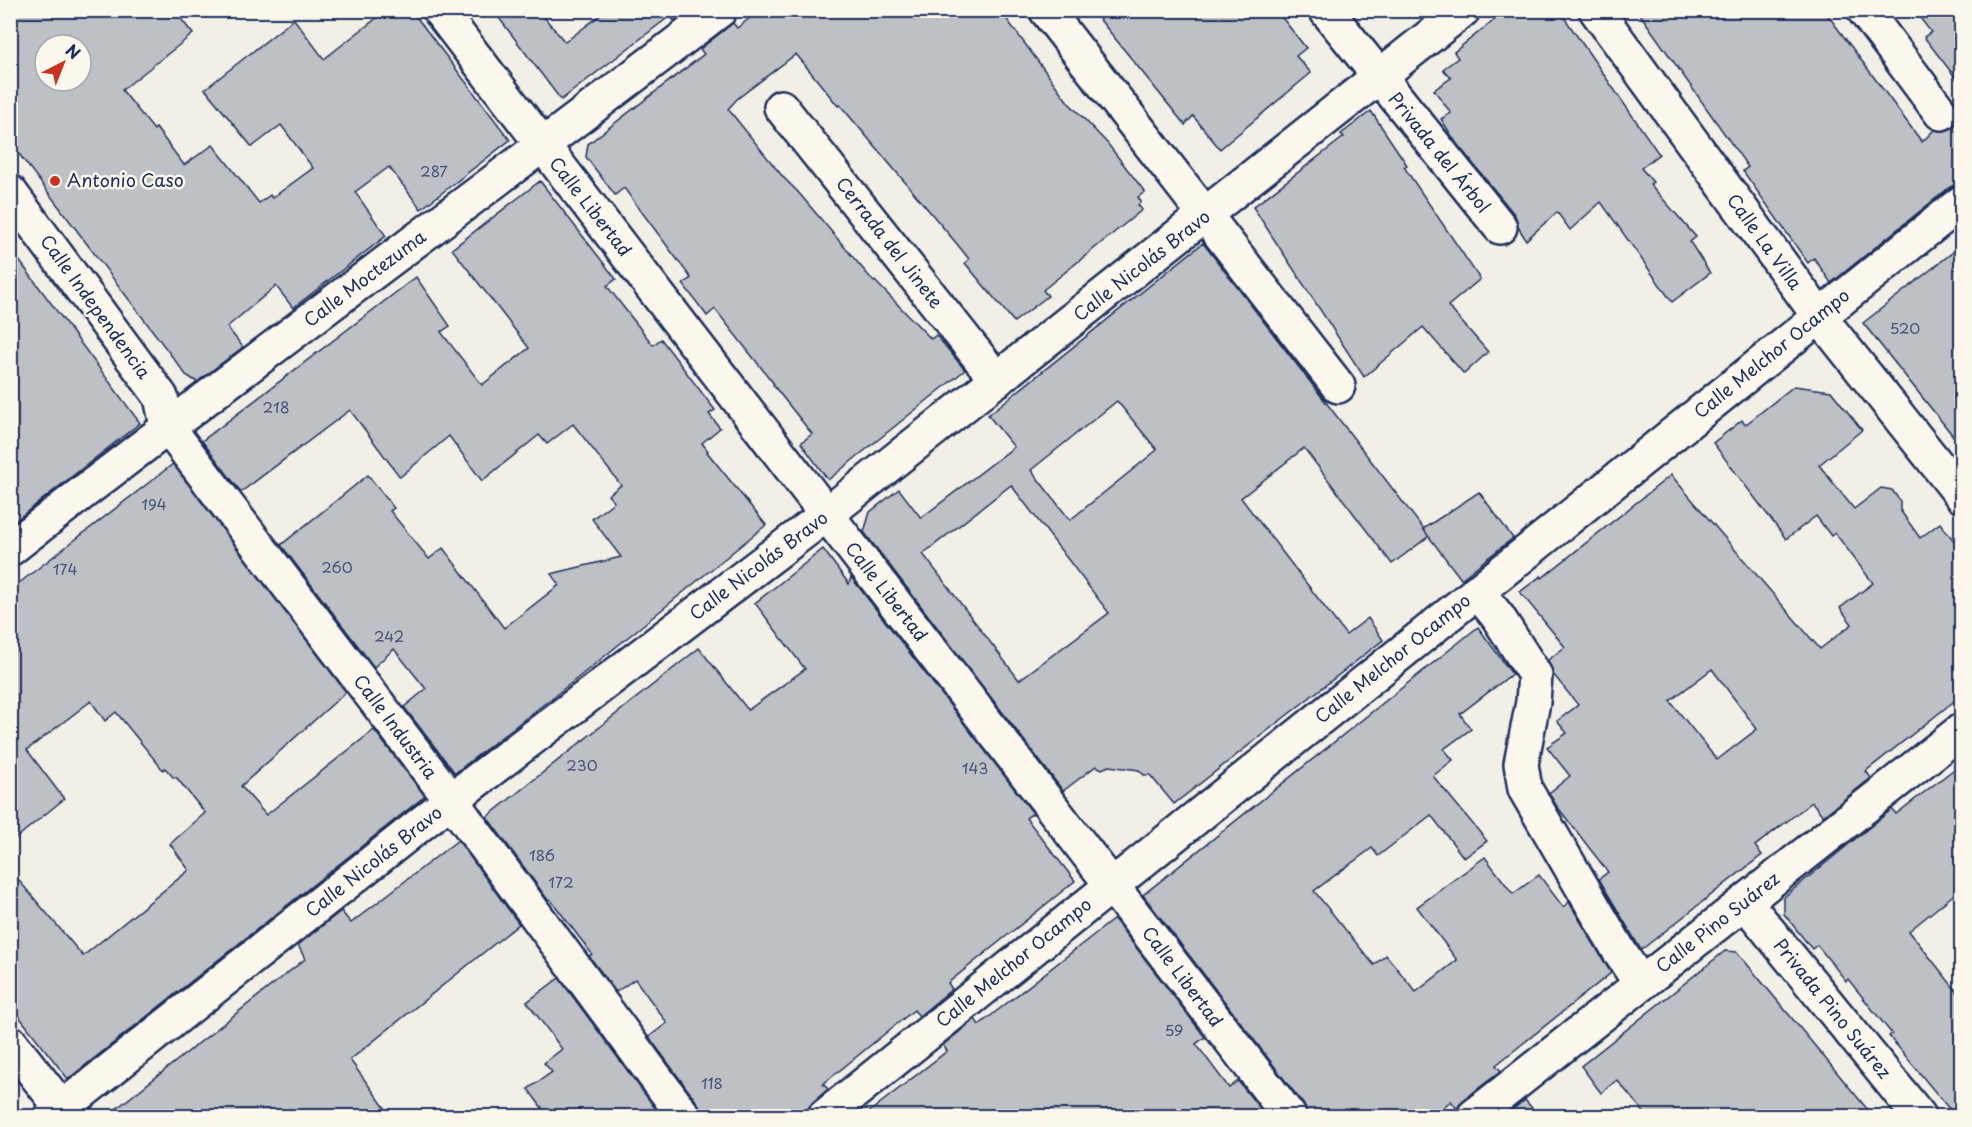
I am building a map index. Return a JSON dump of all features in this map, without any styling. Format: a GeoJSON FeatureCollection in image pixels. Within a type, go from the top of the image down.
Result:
{"type":"FeatureCollection","features":[{"type":"Feature","properties":{"kind":"street","name":"Calle Libertad"},"geometry":{"type":"LineString","coordinates":[[439,10],[1289,1116]]}},
{"type":"Feature","properties":{"kind":"street","name":"Calle Moctezuma"},"geometry":{"type":"LineString","coordinates":[[10,549],[168,426],[544,146],[720,10]]}},
{"type":"Feature","properties":{"kind":"street"},"geometry":{"type":"LineString","coordinates":[[1046,10],[1338,386]]}},
{"type":"Feature","properties":{"kind":"street","name":"Privada del Árbol"},"geometry":{"type":"LineString","coordinates":[[1326,10],[1379,79],[1500,227]]}},
{"type":"Feature","properties":{"kind":"street","name":"Calle Nicolás Bravo"},"geometry":{"type":"LineString","coordinates":[[61,1114],[451,800],[827,514],[1379,79],[1463,10]]}},
{"type":"Feature","properties":{"kind":"street","name":"Calle La Villa"},"geometry":{"type":"LineString","coordinates":[[1596,10],[1819,316],[1962,496]]}},
{"type":"Feature","properties":{"kind":"street"},"geometry":{"type":"LineString","coordinates":[[1864,10],[1941,113]]}},
{"type":"Feature","properties":{"kind":"street","name":"Cerrada del Jinete"},"geometry":{"type":"LineString","coordinates":[[781,107],[997,380]]}},
{"type":"Feature","properties":{"kind":"street","name":"Calle Independencia"},"geometry":{"type":"LineString","coordinates":[[10,192],[161,397],[168,426]]}},
{"type":"Feature","properties":{"kind":"street","name":"Calle Melchor Ocampo"},"geometry":{"type":"LineString","coordinates":[[825,1116],[1962,202]]}},
{"type":"Feature","properties":{"kind":"street","name":"Calle Industria"},"geometry":{"type":"LineString","coordinates":[[168,426],[451,800],[684,1116]]}},
{"type":"Feature","properties":{"kind":"street"},"geometry":{"type":"LineString","coordinates":[[1477,591],[1498,617],[1534,675],[1533,702],[1521,764],[1525,789],[1621,954],[1641,984]]}},
{"type":"Feature","properties":{"kind":"street","name":"Calle Pino Suárez"},"geometry":{"type":"LineString","coordinates":[[1474,1116],[1962,730]]}},
{"type":"Feature","properties":{"kind":"street","name":"Privada Pino Suárez"},"geometry":{"type":"LineString","coordinates":[[1745,902],[1919,1116]]}},
{"type":"Feature","properties":{"kind":"street"},"geometry":{"type":"LineString","coordinates":[[10,1042],[61,1114]]}},
{"type":"Feature","properties":{"kind":"building"},"geometry":{"type":"Polygon","coordinates":[[[10,10],[174,10],[193,34],[122,90],[154,130],[156,128],[184,165],[213,145],[259,203],[270,195],[272,198],[313,168],[281,125],[252,147],[205,89],[294,19],[324,59],[387,10],[411,10],[510,140],[421,209],[389,167],[355,192],[386,236],[293,308],[276,286],[227,327],[243,347],[197,382],[186,375],[10,142],[10,10]]]}},
{"type":"Feature","properties":{"kind":"building"},"geometry":{"type":"Polygon","coordinates":[[[493,10],[538,10],[565,42],[607,10],[688,10],[674,21],[670,16],[561,100],[493,10]]]}},
{"type":"Feature","properties":{"kind":"building"},"geometry":{"type":"Polygon","coordinates":[[[760,10],[1000,10],[1068,102],[1107,143],[1145,192],[1138,197],[1141,202],[1138,205],[1142,210],[1043,290],[1048,296],[1014,322],[965,263],[969,259],[957,244],[796,54],[737,99],[728,109],[783,177],[874,282],[931,339],[936,335],[965,370],[828,480],[801,443],[812,434],[715,309],[707,316],[683,284],[691,278],[624,188],[615,195],[586,157],[588,144],[704,54],[700,49],[733,23],[737,28],[760,10]]]}},
{"type":"Feature","properties":{"kind":"building"},"geometry":{"type":"Polygon","coordinates":[[[1092,10],[1276,10],[1306,48],[1296,56],[1311,73],[1220,149],[1193,116],[1185,125],[1092,10]]]}},
{"type":"Feature","properties":{"kind":"building"},"geometry":{"type":"Polygon","coordinates":[[[1507,10],[1559,10],[1659,154],[1641,168],[1653,182],[1650,184],[1696,237],[1690,242],[1710,273],[1672,302],[1601,202],[1570,230],[1557,212],[1526,240],[1518,227],[1515,215],[1457,144],[1441,119],[1451,113],[1434,90],[1451,78],[1443,69],[1458,58],[1454,52],[1507,10]]]}},
{"type":"Feature","properties":{"kind":"building"},"geometry":{"type":"Polygon","coordinates":[[[1637,10],[1824,10],[1922,142],[1934,130],[1944,131],[1953,128],[1958,120],[1958,107],[1962,103],[1962,182],[1950,187],[1831,283],[1814,258],[1808,263],[1743,171],[1748,167],[1637,10]]]}},
{"type":"Feature","properties":{"kind":"building"},"geometry":{"type":"Polygon","coordinates":[[[1914,10],[1962,10],[1962,86],[1924,37],[1931,32],[1914,10]]]}},
{"type":"Feature","properties":{"kind":"building"},"geometry":{"type":"Polygon","coordinates":[[[1371,111],[1407,165],[1404,167],[1480,279],[1448,306],[1488,352],[1464,374],[1423,327],[1364,377],[1253,207],[1344,137],[1341,134],[1371,111]]]}},
{"type":"Feature","properties":{"kind":"building"},"geometry":{"type":"Polygon","coordinates":[[[540,181],[616,279],[607,286],[653,345],[661,339],[715,410],[709,414],[720,428],[702,443],[766,525],[579,677],[455,773],[404,707],[426,689],[394,649],[374,667],[281,545],[368,475],[394,508],[390,511],[429,559],[443,548],[504,628],[559,585],[551,574],[621,557],[592,519],[614,502],[608,495],[621,485],[573,424],[547,444],[539,435],[482,481],[449,436],[400,477],[350,410],[241,492],[202,441],[416,277],[450,326],[441,332],[482,385],[529,348],[452,249],[540,181]]]}},
{"type":"Feature","properties":{"kind":"building"},"geometry":{"type":"Polygon","coordinates":[[[1203,243],[1429,536],[1392,564],[1304,448],[1241,498],[1346,635],[1368,618],[1383,640],[1174,804],[1150,775],[1144,775],[1139,770],[1109,766],[1102,769],[1096,766],[1063,791],[864,532],[870,512],[899,489],[921,518],[1014,447],[988,415],[1203,243]],[[1117,401],[1031,470],[1070,520],[1157,450],[1117,401]],[[1011,485],[923,554],[1019,680],[1109,613],[1011,485]]]}},
{"type":"Feature","properties":{"kind":"building"},"geometry":{"type":"Polygon","coordinates":[[[1962,245],[1962,447],[1863,323],[1962,245]]]}},
{"type":"Feature","properties":{"kind":"building"},"geometry":{"type":"Polygon","coordinates":[[[10,248],[140,423],[10,525],[10,248]]]}},
{"type":"Feature","properties":{"kind":"building"},"geometry":{"type":"Polygon","coordinates":[[[1794,386],[1831,391],[1862,430],[1819,465],[1854,509],[1881,488],[1892,490],[1900,501],[1900,510],[1920,538],[1940,523],[1962,551],[1962,695],[1866,771],[1871,778],[1823,816],[1812,802],[1755,846],[1762,855],[1641,950],[1599,879],[1608,872],[1549,793],[1570,776],[1547,747],[1567,733],[1557,721],[1578,705],[1553,674],[1548,660],[1565,647],[1520,592],[1541,576],[1542,578],[1671,475],[1820,649],[1852,624],[1840,608],[1873,583],[1835,533],[1831,536],[1816,516],[1786,539],[1713,443],[1742,420],[1745,425],[1794,386]],[[1712,669],[1670,701],[1717,760],[1757,729],[1712,669]]]}},
{"type":"Feature","properties":{"kind":"building"},"geometry":{"type":"Polygon","coordinates":[[[173,464],[346,692],[241,786],[266,815],[374,730],[425,796],[68,1079],[10,1005],[10,870],[83,956],[189,870],[170,844],[205,813],[176,777],[174,778],[165,768],[163,770],[116,712],[105,721],[91,701],[27,750],[64,799],[10,843],[10,590],[173,464]]]}},
{"type":"Feature","properties":{"kind":"building"},"geometry":{"type":"Polygon","coordinates":[[[1479,492],[1513,538],[1461,579],[1423,529],[1479,492]]]}},
{"type":"Feature","properties":{"kind":"building"},"geometry":{"type":"Polygon","coordinates":[[[823,549],[849,584],[851,577],[1033,813],[1026,818],[1075,881],[948,983],[952,989],[919,1016],[914,1010],[823,1084],[828,1089],[813,1102],[808,1109],[807,1116],[702,1116],[699,1105],[649,1037],[667,1023],[635,979],[616,992],[589,956],[592,954],[550,899],[548,900],[487,817],[699,648],[748,710],[805,669],[755,603],[823,549]]]}},
{"type":"Feature","properties":{"kind":"building"},"geometry":{"type":"Polygon","coordinates":[[[1478,627],[1512,674],[1460,714],[1471,729],[1444,749],[1453,760],[1433,776],[1487,841],[1464,858],[1431,815],[1378,856],[1372,848],[1314,891],[1374,965],[1386,955],[1416,992],[1457,960],[1417,907],[1485,857],[1513,894],[1539,875],[1563,907],[1569,902],[1611,973],[1496,1065],[1501,1071],[1462,1101],[1457,1109],[1451,1101],[1432,1116],[1307,1116],[1304,1105],[1143,895],[1478,627]]]}},
{"type":"Feature","properties":{"kind":"building"},"geometry":{"type":"Polygon","coordinates":[[[1962,763],[1962,888],[1909,931],[1962,998],[1962,1116],[1955,1116],[1889,1036],[1892,1034],[1848,979],[1846,981],[1817,945],[1812,949],[1784,914],[1784,897],[1892,809],[1896,814],[1962,763]]]}},
{"type":"Feature","properties":{"kind":"building"},"geometry":{"type":"Polygon","coordinates":[[[458,840],[519,924],[350,1060],[391,1116],[107,1116],[305,959],[298,945],[341,911],[351,923],[458,840]]]}},
{"type":"Feature","properties":{"kind":"building"},"geometry":{"type":"Polygon","coordinates":[[[1114,919],[1205,1037],[1196,1044],[1229,1088],[1238,1081],[1266,1116],[864,1116],[947,1051],[943,1045],[975,1019],[979,1025],[1114,919]]]}},
{"type":"Feature","properties":{"kind":"building"},"geometry":{"type":"Polygon","coordinates":[[[1725,951],[1737,952],[1873,1116],[1647,1116],[1617,1080],[1601,1093],[1581,1066],[1725,951]]]}},
{"type":"Feature","properties":{"kind":"building"},"geometry":{"type":"Polygon","coordinates":[[[559,978],[661,1116],[548,1116],[528,1089],[552,1072],[544,1063],[562,1049],[527,1002],[559,978]]]}},
{"type":"Feature","properties":{"kind":"building"},"geometry":{"type":"Polygon","coordinates":[[[1525,1100],[1539,1116],[1504,1116],[1525,1100]]]}},
{"type":"Feature","properties":{"kind":"place","name":"Antonio Caso"},"geometry":{"type":"Point","coordinates":[55,181]}}]}
